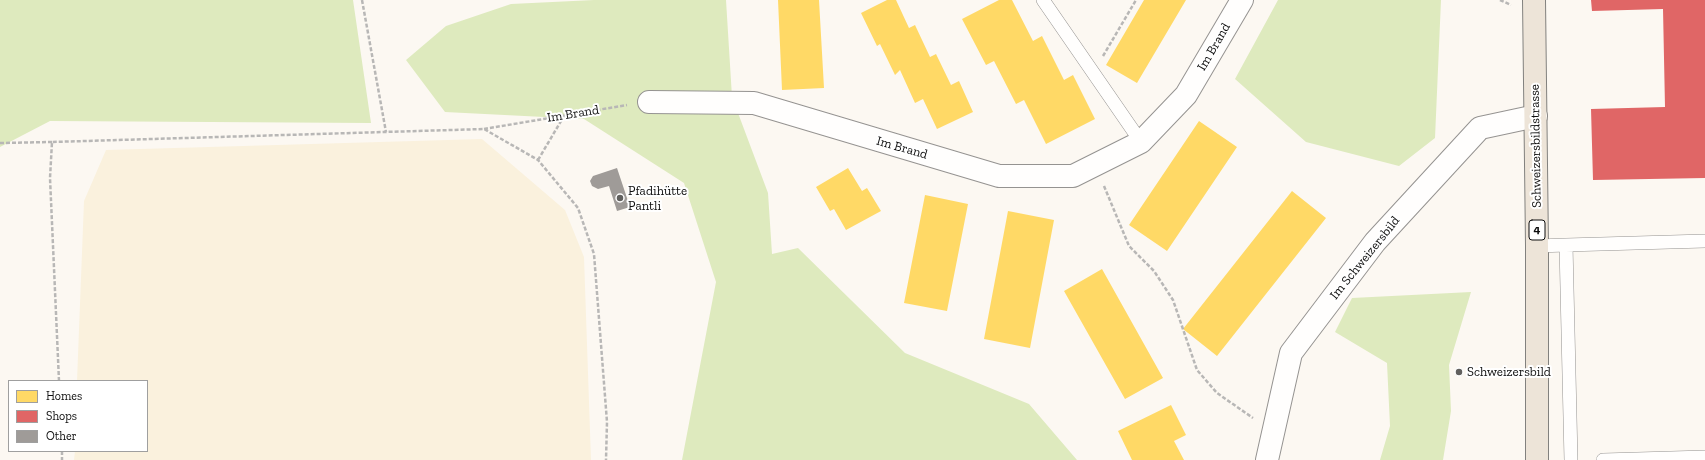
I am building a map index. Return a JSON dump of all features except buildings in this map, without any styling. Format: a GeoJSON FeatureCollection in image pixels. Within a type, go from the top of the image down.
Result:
{"type":"FeatureCollection","features":[{"type":"Feature","properties":{"kind":"main road","name":"Schweizersbildstrasse"},"geometry":{"type":"LineString","coordinates":[[1534,0],[1537,246],[1537,460]]}},
{"type":"Feature","properties":{"kind":"street","name":"Im Brand"},"geometry":{"type":"LineString","coordinates":[[649,102],[754,104],[999,176],[1074,176],[1141,142],[1186,95],[1242,0]]}},
{"type":"Feature","properties":{"kind":"street","name":"Im Schweizersbild"},"geometry":{"type":"LineString","coordinates":[[1267,460],[1291,353],[1375,242],[1480,128],[1536,116]]}},
{"type":"Feature","properties":{"kind":"lane"},"geometry":{"type":"LineString","coordinates":[[1043,0],[1141,142]]}},
{"type":"Feature","properties":{"kind":"lane"},"geometry":{"type":"LineString","coordinates":[[1537,246],[1705,241]]}},
{"type":"Feature","properties":{"kind":"lane"},"geometry":{"type":"LineString","coordinates":[[1566,245],[1571,460]]}},
{"type":"Feature","properties":{"kind":"lane"},"geometry":{"type":"LineString","coordinates":[[1603,460],[1705,457]]}},
{"type":"Feature","properties":{"kind":"path"},"geometry":{"type":"LineString","coordinates":[[362,0],[386,132]]}},
{"type":"Feature","properties":{"kind":"path"},"geometry":{"type":"LineString","coordinates":[[1093,74],[1136,0]]}},
{"type":"Feature","properties":{"kind":"path","name":"Im Brand"},"geometry":{"type":"LineString","coordinates":[[0,143],[484,129],[649,102]]}},
{"type":"Feature","properties":{"kind":"path"},"geometry":{"type":"LineString","coordinates":[[538,160],[564,115]]}},
{"type":"Feature","properties":{"kind":"path"},"geometry":{"type":"LineString","coordinates":[[484,129],[538,160],[578,208],[594,254],[607,422],[606,460]]}},
{"type":"Feature","properties":{"kind":"path"},"geometry":{"type":"LineString","coordinates":[[52,142],[50,178],[59,380]]}},
{"type":"Feature","properties":{"kind":"path"},"geometry":{"type":"LineString","coordinates":[[1095,165],[1129,246],[1154,271],[1173,300],[1197,370],[1217,393],[1273,432]]}},
{"type":"Feature","properties":{"kind":"shaded area"},"geometry":{"type":"Polygon","coordinates":[[[482,139],[565,210],[584,257],[591,460],[74,460],[75,452],[148,452],[148,380],[77,380],[84,201],[106,150],[482,139]]]}},
{"type":"Feature","properties":{"kind":"green space"},"geometry":{"type":"Polygon","coordinates":[[[0,0],[353,0],[371,123],[50,121],[0,147],[0,0]]]}},
{"type":"Feature","properties":{"kind":"green space"},"geometry":{"type":"Polygon","coordinates":[[[594,0],[726,0],[732,97],[768,193],[772,254],[798,248],[905,353],[1029,404],[1077,460],[682,460],[716,282],[684,183],[584,119],[445,112],[406,60],[446,26],[511,4],[594,0]]]}},
{"type":"Feature","properties":{"kind":"green space"},"geometry":{"type":"Polygon","coordinates":[[[1278,0],[1441,0],[1435,138],[1399,166],[1306,142],[1235,79],[1278,0]]]}},
{"type":"Feature","properties":{"kind":"green space"},"geometry":{"type":"Polygon","coordinates":[[[1471,292],[1449,365],[1451,411],[1443,460],[1380,460],[1390,426],[1387,363],[1335,332],[1352,298],[1471,292]]]}},
{"type":"Feature","properties":{"kind":"place","name":"Pfadihütte Pantli"},"geometry":{"type":"Point","coordinates":[620,198]}},
{"type":"Feature","properties":{"kind":"place","name":"Schweizersbild"},"geometry":{"type":"Point","coordinates":[1459,372]}}]}
